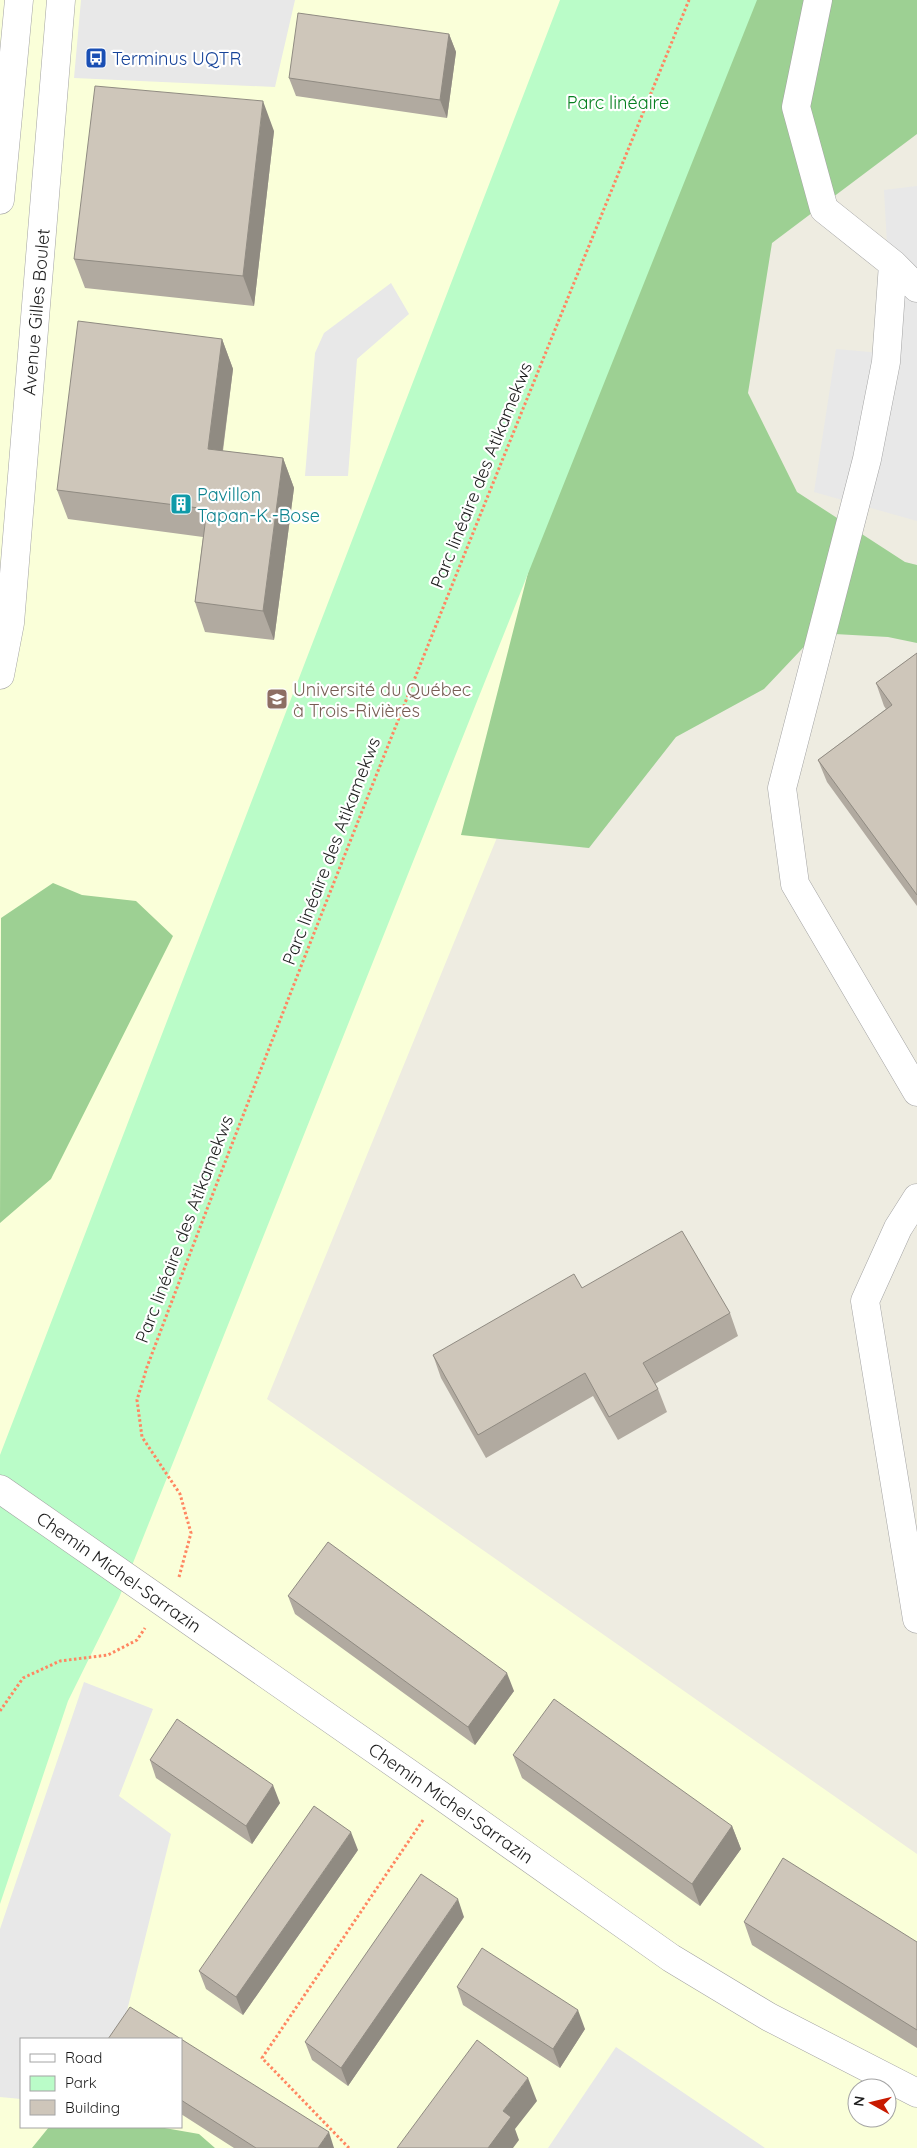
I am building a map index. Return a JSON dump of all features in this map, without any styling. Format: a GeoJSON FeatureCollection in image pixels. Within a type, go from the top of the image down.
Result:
{"type":"FeatureCollection","features":[{"type":"Feature","properties":{"kind":"street"},"geometry":{"type":"LineString","coordinates":[[0,200],[19,0]]}},
{"type":"Feature","properties":{"kind":"street","name":"Avenue Gilles Boulet"},"geometry":{"type":"LineString","coordinates":[[0,675],[61,0]]}},
{"type":"Feature","properties":{"kind":"street"},"geometry":{"type":"LineString","coordinates":[[818,0],[796,107],[824,209],[893,264],[917,288]]}},
{"type":"Feature","properties":{"kind":"street"},"geometry":{"type":"LineString","coordinates":[[893,264],[886,362],[867,459],[782,788],[795,884],[917,1092]]}},
{"type":"Feature","properties":{"kind":"street"},"geometry":{"type":"LineString","coordinates":[[917,1198],[898,1228],[865,1301],[917,1619]]}},
{"type":"Feature","properties":{"kind":"street","name":"Chemin Michel-Sarrazin"},"geometry":{"type":"LineString","coordinates":[[0,1489],[671,1958],[769,2017],[917,2092]]}},
{"type":"Feature","properties":{"kind":"path","name":"Parc linéaire des Atikamekws"},"geometry":{"type":"LineString","coordinates":[[179,1577],[191,1533],[180,1494],[142,1437],[137,1400],[147,1367],[248,1101],[402,708],[689,0]]}},
{"type":"Feature","properties":{"kind":"path"},"geometry":{"type":"LineString","coordinates":[[0,1710],[23,1678],[60,1661],[108,1655],[137,1640]]}},
{"type":"Feature","properties":{"kind":"path"},"geometry":{"type":"LineString","coordinates":[[349,2148],[262,2058],[440,1795]]}},
{"type":"Feature","properties":{"kind":"shaded area","name":"Université du Québec à Trois-Rivières"},"geometry":{"type":"Polygon","coordinates":[[[0,0],[840,0],[267,1399],[917,1854],[917,2148],[0,2148],[0,0]]]}},
{"type":"Feature","properties":{"kind":"shaded area"},"geometry":{"type":"Polygon","coordinates":[[[81,0],[295,0],[275,87],[74,78],[81,0]]]}},
{"type":"Feature","properties":{"kind":"shaded area"},"geometry":{"type":"Polygon","coordinates":[[[917,186],[917,521],[814,492],[836,349],[893,354],[884,190],[917,186]]]}},
{"type":"Feature","properties":{"kind":"shaded area"},"geometry":{"type":"Polygon","coordinates":[[[391,283],[409,314],[357,359],[348,476],[305,476],[315,353],[324,333],[391,283]]]}},
{"type":"Feature","properties":{"kind":"shaded area"},"geometry":{"type":"Polygon","coordinates":[[[84,1682],[153,1709],[119,1796],[171,1834],[120,2038],[20,2038],[20,2099],[0,2097],[0,1929],[84,1682]]]}},
{"type":"Feature","properties":{"kind":"shaded area"},"geometry":{"type":"Polygon","coordinates":[[[616,2047],[765,2148],[548,2148],[616,2047]]]}},
{"type":"Feature","properties":{"kind":"green space","name":"Parc linéaire"},"geometry":{"type":"Polygon","coordinates":[[[560,0],[757,0],[119,1598],[68,1701],[0,1904],[0,1455],[560,0]]]}},
{"type":"Feature","properties":{"kind":"green space"},"geometry":{"type":"Polygon","coordinates":[[[743,0],[917,0],[917,134],[772,243],[748,393],[797,492],[905,562],[917,565],[917,643],[888,637],[817,633],[764,689],[676,737],[589,848],[461,835],[543,514],[743,0]]]}},
{"type":"Feature","properties":{"kind":"green space"},"geometry":{"type":"Polygon","coordinates":[[[53,883],[82,895],[136,901],[173,936],[51,1179],[0,1223],[1,918],[53,883]]]}},
{"type":"Feature","properties":{"kind":"green space"},"geometry":{"type":"Polygon","coordinates":[[[48,2128],[165,2128],[199,2134],[215,2148],[32,2148],[48,2128]]]}},
{"type":"Feature","properties":{"kind":"building"},"geometry":{"type":"Polygon","coordinates":[[[298,13],[449,34],[440,100],[289,78],[298,13]]]}},
{"type":"Feature","properties":{"kind":"building"},"geometry":{"type":"Polygon","coordinates":[[[95,86],[263,101],[243,276],[74,259],[95,86]]]}},
{"type":"Feature","properties":{"kind":"building","name":"Pavillon Tapan-K.-Bose"},"geometry":{"type":"Polygon","coordinates":[[[78,321],[222,339],[208,449],[283,458],[263,611],[195,602],[207,509],[57,490],[78,321]]]}},
{"type":"Feature","properties":{"kind":"building"},"geometry":{"type":"Polygon","coordinates":[[[917,653],[917,895],[818,760],[892,705],[876,683],[917,653]]]}},
{"type":"Feature","properties":{"kind":"building"},"geometry":{"type":"Polygon","coordinates":[[[682,1231],[730,1313],[643,1363],[658,1389],[609,1417],[585,1373],[478,1435],[433,1355],[574,1274],[582,1288],[682,1231]]]}},
{"type":"Feature","properties":{"kind":"building"},"geometry":{"type":"Polygon","coordinates":[[[328,1542],[507,1673],[468,1727],[288,1596],[328,1542]]]}},
{"type":"Feature","properties":{"kind":"building"},"geometry":{"type":"Polygon","coordinates":[[[554,1699],[732,1826],[692,1884],[513,1755],[554,1699]]]}},
{"type":"Feature","properties":{"kind":"building"},"geometry":{"type":"Polygon","coordinates":[[[177,1719],[273,1785],[246,1826],[150,1760],[177,1719]]]}},
{"type":"Feature","properties":{"kind":"building"},"geometry":{"type":"Polygon","coordinates":[[[314,1806],[351,1832],[236,1997],[199,1971],[314,1806]]]}},
{"type":"Feature","properties":{"kind":"building"},"geometry":{"type":"Polygon","coordinates":[[[783,1858],[917,1942],[917,2030],[744,1922],[783,1858]]]}},
{"type":"Feature","properties":{"kind":"building"},"geometry":{"type":"Polygon","coordinates":[[[421,1874],[458,1899],[341,2068],[305,2042],[421,1874]]]}},
{"type":"Feature","properties":{"kind":"building"},"geometry":{"type":"Polygon","coordinates":[[[482,1948],[578,2010],[553,2049],[457,1987],[482,1948]]]}},
{"type":"Feature","properties":{"kind":"building"},"geometry":{"type":"Polygon","coordinates":[[[130,2007],[179,2038],[109,2038],[130,2007]]]}},
{"type":"Feature","properties":{"kind":"building"},"geometry":{"type":"Polygon","coordinates":[[[182,2040],[329,2132],[318,2148],[256,2148],[182,2101],[182,2040]]]}},
{"type":"Feature","properties":{"kind":"building"},"geometry":{"type":"Polygon","coordinates":[[[477,2040],[528,2078],[503,2111],[511,2117],[488,2148],[397,2148],[477,2040]]]}},
{"type":"Feature","properties":{"kind":"place","name":"Terminus UQTR"},"geometry":{"type":"Point","coordinates":[96,58]}},
{"type":"Feature","properties":{"kind":"place","name":"Pavillon Tapan-K.-Bose"},"geometry":{"type":"Point","coordinates":[181,504]}},
{"type":"Feature","properties":{"kind":"place","name":"Université du Québec à Trois-Rivières"},"geometry":{"type":"Point","coordinates":[277,699]}}]}
